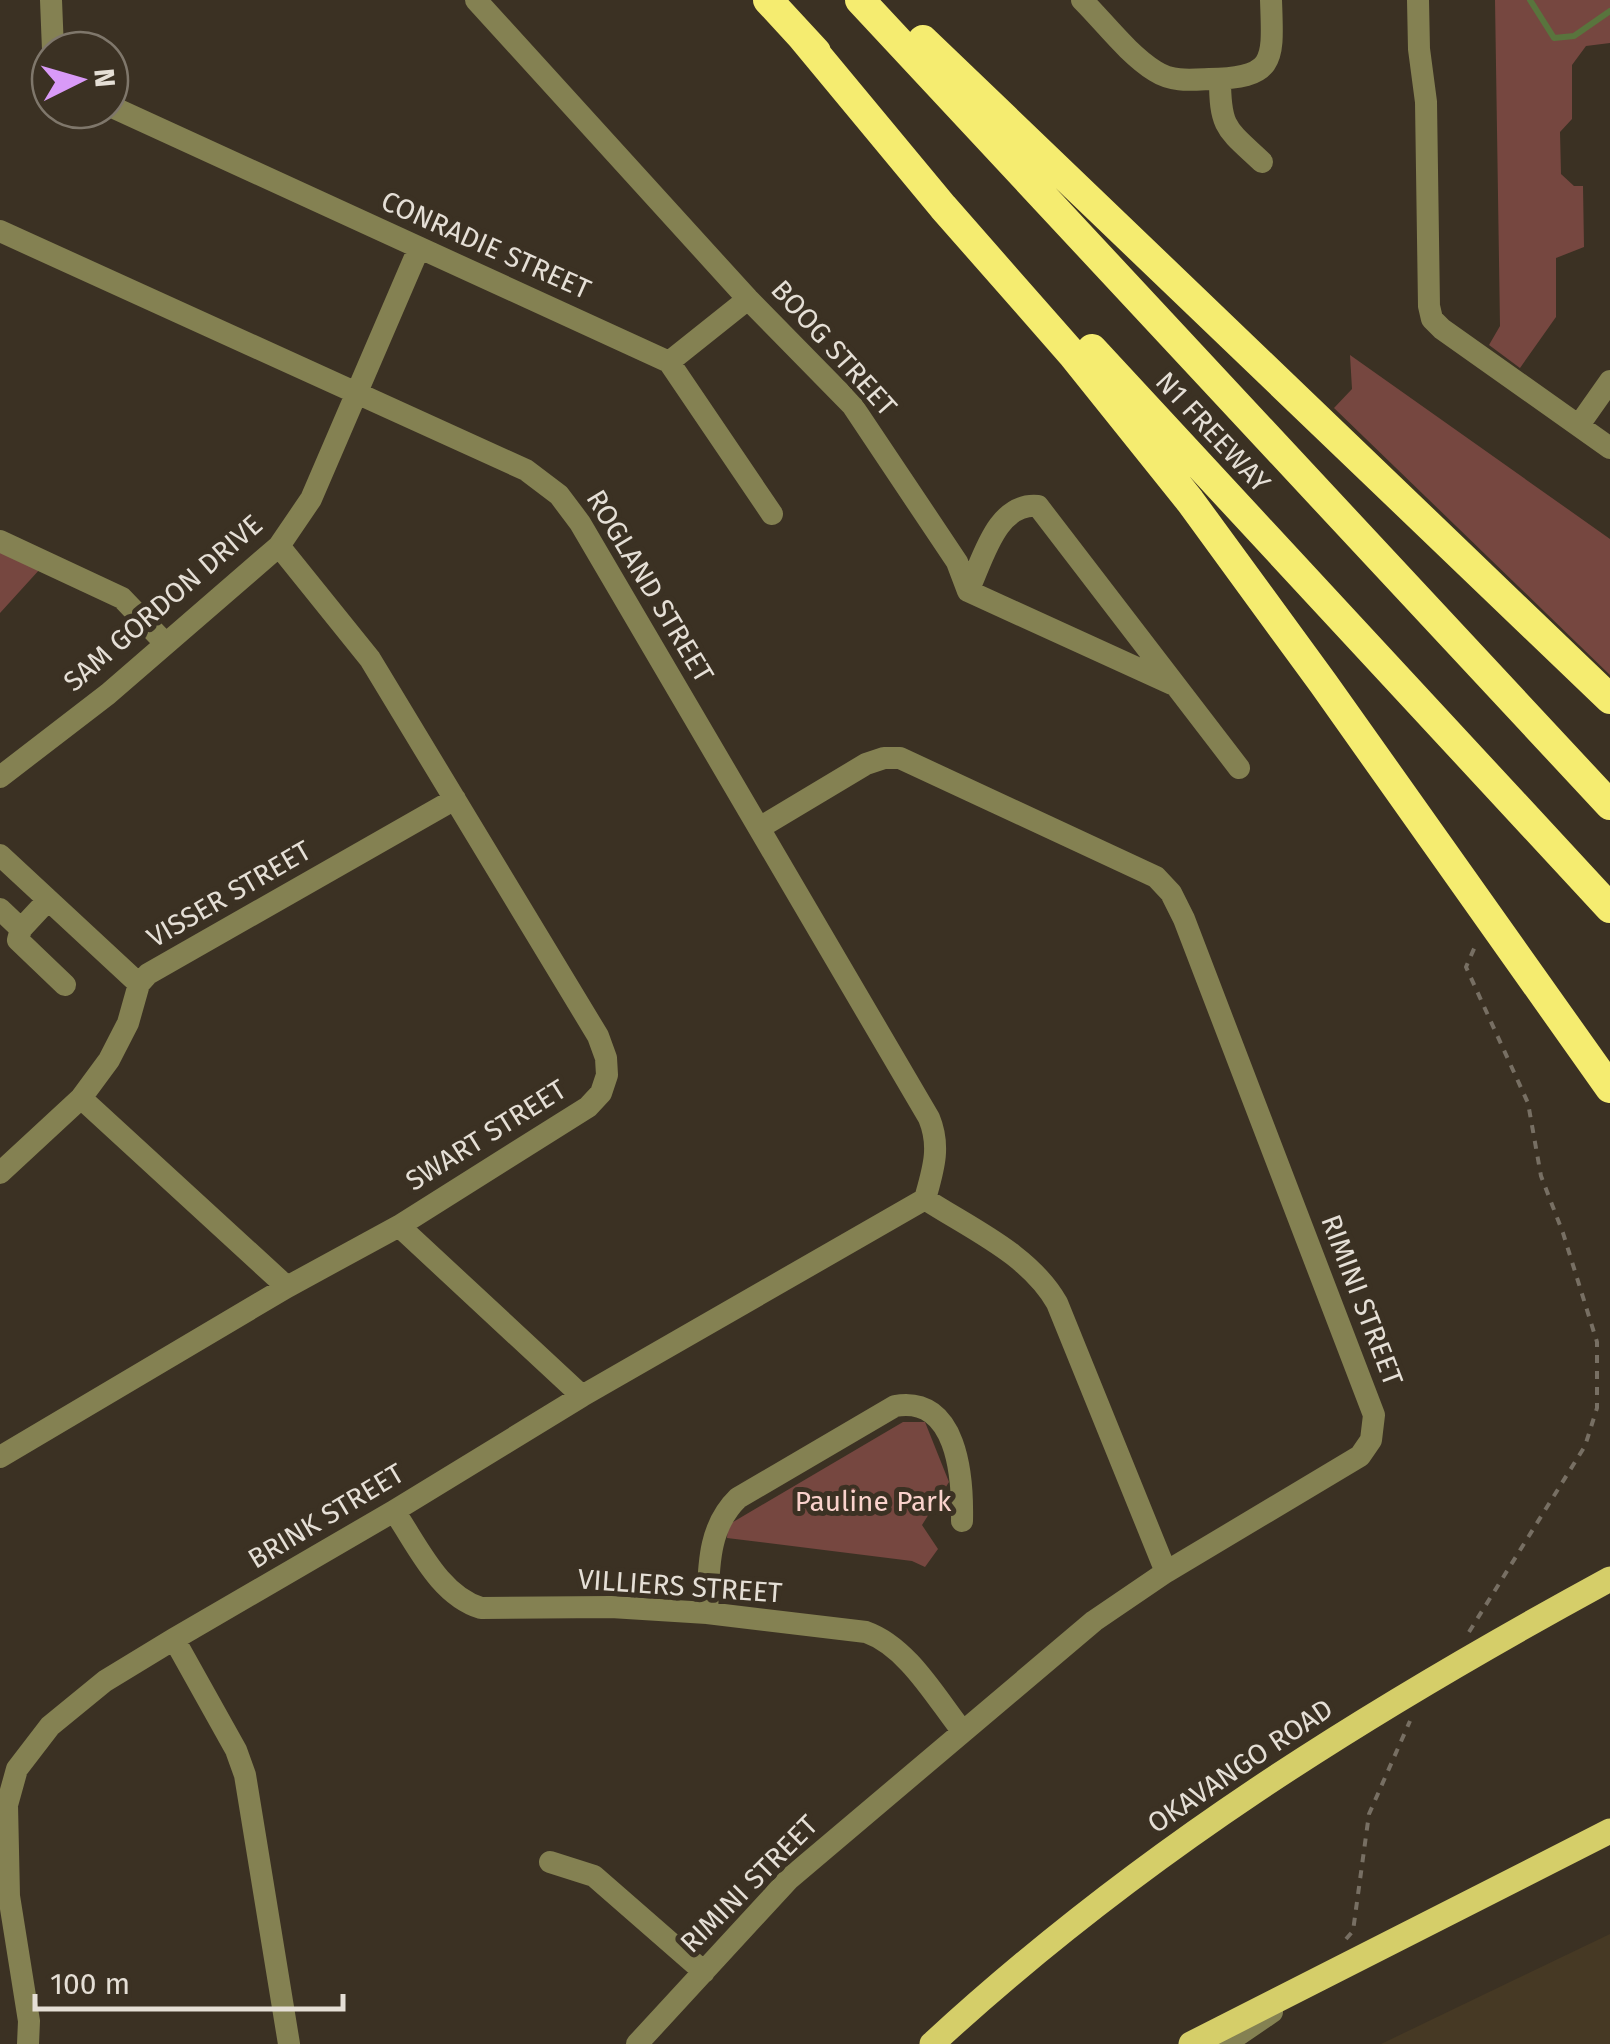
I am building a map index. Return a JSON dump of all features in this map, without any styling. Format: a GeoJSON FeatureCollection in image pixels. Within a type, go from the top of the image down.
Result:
{"type":"FeatureCollection","features":[{"type":"Feature","properties":{"kind":"highway","name":"N1 FREEWAY"},"geometry":{"type":"LineString","coordinates":[[768,0],[1610,908]]}},
{"type":"Feature","properties":{"kind":"highway","name":"N1 FREEWAY"},"geometry":{"type":"LineString","coordinates":[[860,0],[1610,805]]}},
{"type":"Feature","properties":{"kind":"highway"},"geometry":{"type":"LineString","coordinates":[[878,0],[1610,699]]}},
{"type":"Feature","properties":{"kind":"highway"},"geometry":{"type":"LineString","coordinates":[[802,37],[1157,458],[1301,652],[1610,1088]]}},
{"type":"Feature","properties":{"kind":"main road","name":"OKAVANGO ROAD"},"geometry":{"type":"LineString","coordinates":[[932,2044],[1008,1976],[1174,1846],[1352,1725],[1610,1579]]}},
{"type":"Feature","properties":{"kind":"main road"},"geometry":{"type":"LineString","coordinates":[[1191,2044],[1610,1832]]}},
{"type":"Feature","properties":{"kind":"street"},"geometry":{"type":"LineString","coordinates":[[51,0],[52,30]]}},
{"type":"Feature","properties":{"kind":"street","name":"BOOG STREET"},"geometry":{"type":"LineString","coordinates":[[476,0],[867,424],[957,562],[968,590]]}},
{"type":"Feature","properties":{"kind":"street"},"geometry":{"type":"LineString","coordinates":[[1082,0],[1153,70],[1176,80],[1250,76],[1268,59],[1272,44],[1271,0]]}},
{"type":"Feature","properties":{"kind":"street"},"geometry":{"type":"LineString","coordinates":[[1418,0],[1426,102],[1432,319],[1442,330],[1610,448]]}},
{"type":"Feature","properties":{"kind":"street"},"geometry":{"type":"LineString","coordinates":[[1220,79],[1225,126],[1262,162]]}},
{"type":"Feature","properties":{"kind":"street","name":"CONRADIE STREET"},"geometry":{"type":"LineString","coordinates":[[130,115],[669,362]]}},
{"type":"Feature","properties":{"kind":"street","name":"ROGLAND STREET"},"geometry":{"type":"LineString","coordinates":[[0,232],[526,470],[559,495],[580,523],[930,1118],[937,1144],[925,1199]]}},
{"type":"Feature","properties":{"kind":"street","name":"SAM GORDON DRIVE"},"geometry":{"type":"LineString","coordinates":[[0,777],[108,694],[280,546],[311,499],[418,248]]}},
{"type":"Feature","properties":{"kind":"street"},"geometry":{"type":"LineString","coordinates":[[748,299],[669,362],[772,514]]}},
{"type":"Feature","properties":{"kind":"street"},"geometry":{"type":"LineString","coordinates":[[1579,425],[1610,381]]}},
{"type":"Feature","properties":{"kind":"street"},"geometry":{"type":"LineString","coordinates":[[1172,684],[968,590],[1000,522],[1018,508],[1038,506],[1239,768]]}},
{"type":"Feature","properties":{"kind":"street"},"geometry":{"type":"LineString","coordinates":[[0,541],[122,598],[166,643]]}},
{"type":"Feature","properties":{"kind":"street","name":"SWART STREET"},"geometry":{"type":"LineString","coordinates":[[0,1457],[287,1286],[399,1226],[588,1107],[601,1093],[606,1058],[598,1036],[370,660],[280,546]]}},
{"type":"Feature","properties":{"kind":"street","name":"RIMINI STREET"},"geometry":{"type":"LineString","coordinates":[[636,2044],[788,1879],[1094,1621],[1166,1572],[1360,1456],[1371,1440],[1374,1415],[1172,892],[1156,877],[900,758],[866,764],[760,828]]}},
{"type":"Feature","properties":{"kind":"street","name":"VISSER STREET"},"geometry":{"type":"LineString","coordinates":[[0,1174],[81,1098],[109,1060],[128,1023],[139,984],[148,974],[455,799]]}},
{"type":"Feature","properties":{"kind":"street"},"geometry":{"type":"LineString","coordinates":[[0,855],[139,984]]}},
{"type":"Feature","properties":{"kind":"street"},"geometry":{"type":"LineString","coordinates":[[48,900],[21,928],[18,940],[65,985]]}},
{"type":"Feature","properties":{"kind":"street"},"geometry":{"type":"LineString","coordinates":[[0,909],[21,928]]}},
{"type":"Feature","properties":{"kind":"street"},"geometry":{"type":"LineString","coordinates":[[81,1098],[287,1286]]}},
{"type":"Feature","properties":{"kind":"street"},"geometry":{"type":"LineString","coordinates":[[925,1199],[1032,1268],[1046,1284],[1058,1303],[1166,1572]]}},
{"type":"Feature","properties":{"kind":"street","name":"BRINK STREET"},"geometry":{"type":"LineString","coordinates":[[28,2044],[29,2022],[5,1896],[8,1765],[79,1700],[174,1640],[582,1396],[925,1199]]}},
{"type":"Feature","properties":{"kind":"street"},"geometry":{"type":"LineString","coordinates":[[399,1226],[582,1396]]}},
{"type":"Feature","properties":{"kind":"street"},"geometry":{"type":"LineString","coordinates":[[707,1614],[710,1556],[724,1512],[738,1498],[895,1406],[922,1405],[944,1424],[963,1479],[962,1521]]}},
{"type":"Feature","properties":{"kind":"street","name":"VILLIERS STREET"},"geometry":{"type":"LineString","coordinates":[[394,1511],[448,1590],[464,1603],[481,1608],[611,1607],[866,1632],[896,1649],[963,1732]]}},
{"type":"Feature","properties":{"kind":"street"},"geometry":{"type":"LineString","coordinates":[[174,1640],[236,1750],[245,1776],[290,2044]]}},
{"type":"Feature","properties":{"kind":"street"},"geometry":{"type":"LineString","coordinates":[[550,1862],[594,1876],[704,1972]]}},
{"type":"Feature","properties":{"kind":"street"},"geometry":{"type":"LineString","coordinates":[[1225,2044],[1302,1987]]}},
{"type":"Feature","properties":{"kind":"path"},"geometry":{"type":"LineString","coordinates":[[1459,1643],[1471,1630],[1585,1446],[1597,1408],[1597,1342],[1541,1176],[1528,1103],[1466,967],[1490,919]]}},
{"type":"Feature","properties":{"kind":"path"},"geometry":{"type":"LineString","coordinates":[[1340,1945],[1353,1932],[1369,1814],[1424,1683]]}},
{"type":"Feature","properties":{"kind":"shaded area"},"geometry":{"type":"Polygon","coordinates":[[[1610,1934],[1610,2044],[1381,2044],[1610,1934]]]}},
{"type":"Feature","properties":{"kind":"green space"},"geometry":{"type":"Polygon","coordinates":[[[1495,0],[1610,0],[1610,43],[1586,46],[1572,65],[1572,119],[1560,132],[1561,174],[1574,186],[1583,186],[1584,247],[1556,258],[1556,317],[1520,368],[1489,345],[1500,326],[1495,0]]]}},
{"type":"Feature","properties":{"kind":"green space"},"geometry":{"type":"Polygon","coordinates":[[[1350,355],[1610,539],[1610,675],[1334,408],[1352,389],[1350,355]]]}},
{"type":"Feature","properties":{"kind":"green space"},"geometry":{"type":"Polygon","coordinates":[[[0,551],[40,569],[0,613],[0,551]]]}},
{"type":"Feature","properties":{"kind":"green space","name":"Pauline Park"},"geometry":{"type":"Polygon","coordinates":[[[903,1422],[925,1422],[949,1482],[922,1525],[938,1549],[925,1567],[912,1561],[727,1538],[728,1525],[903,1422]]]}},
{"type":"Feature","properties":{"kind":"waterway"},"geometry":{"type":"LineString","coordinates":[[1530,0],[1554,38],[1574,36],[1610,11]]}}]}
